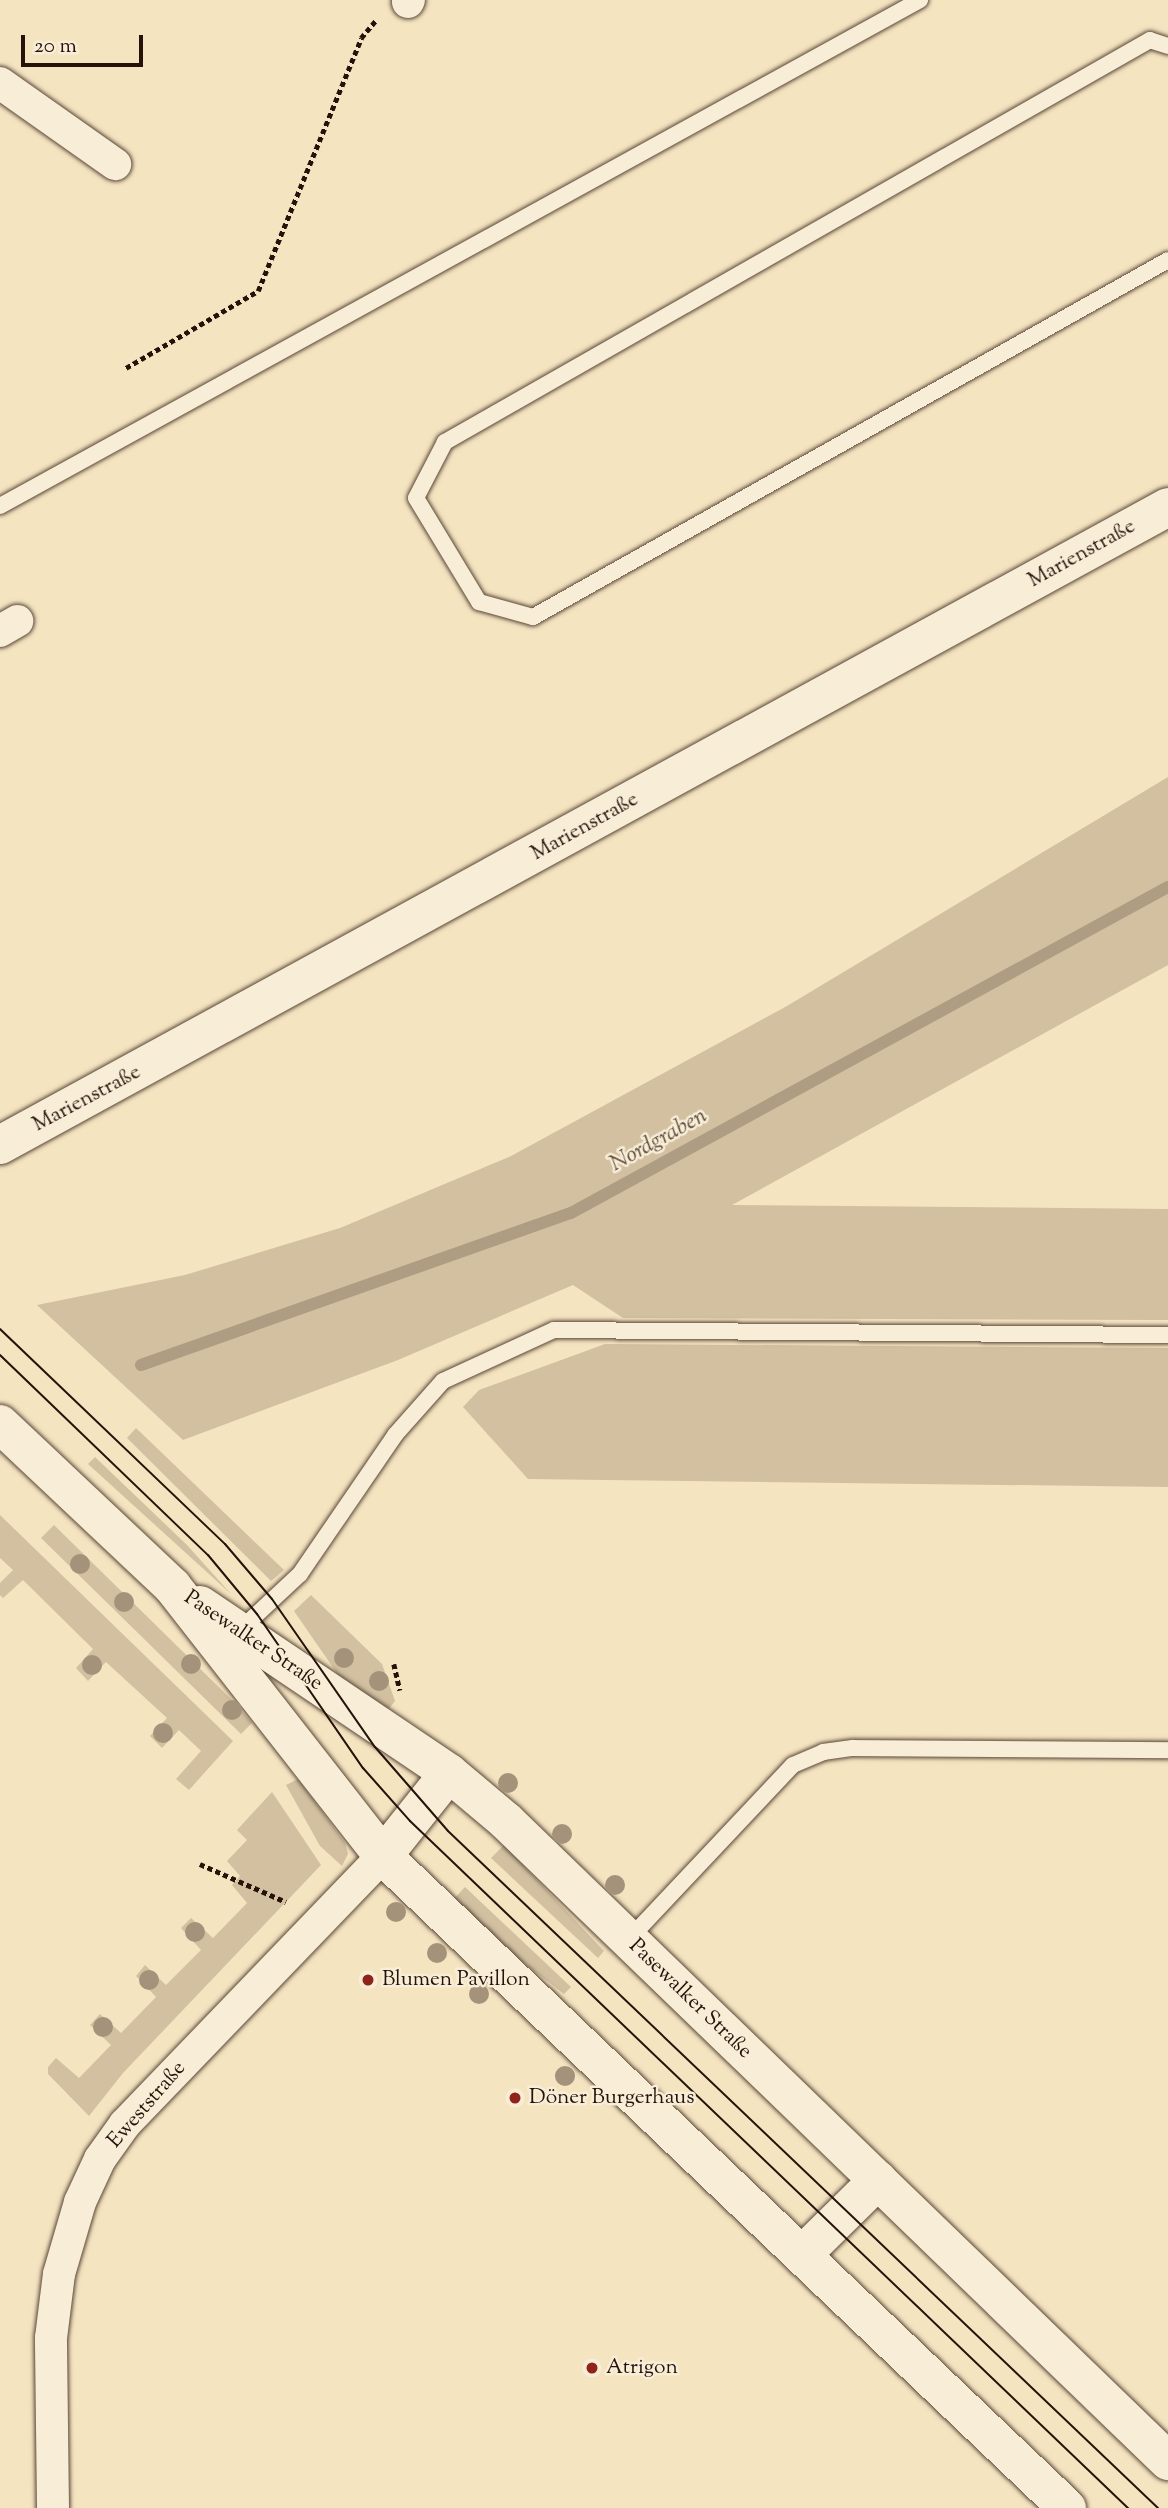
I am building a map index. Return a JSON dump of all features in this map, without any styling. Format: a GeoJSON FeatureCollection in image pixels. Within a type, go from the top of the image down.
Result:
{"type":"FeatureCollection","features":[{"type":"Feature","properties":{"kind":"main road","name":"Marienstraße"},"geometry":{"type":"LineString","coordinates":[[0,1145],[1168,507]]}},
{"type":"Feature","properties":{"kind":"main road","name":"Pasewalker Straße"},"geometry":{"type":"LineString","coordinates":[[0,1424],[172,1586],[383,1856],[804,2253],[1067,2508]]}},
{"type":"Feature","properties":{"kind":"main road","name":"Pasewalker Straße"},"geometry":{"type":"LineString","coordinates":[[172,1586],[449,1773],[629,1939],[1168,2460]]}},
{"type":"Feature","properties":{"kind":"main road"},"geometry":{"type":"LineString","coordinates":[[383,1856],[449,1773]]}},
{"type":"Feature","properties":{"kind":"main road"},"geometry":{"type":"LineString","coordinates":[[804,2253],[878,2180]]}},
{"type":"Feature","properties":{"kind":"street"},"geometry":{"type":"LineString","coordinates":[[0,83],[114,164]]}},
{"type":"Feature","properties":{"kind":"street","name":"Eweststraße"},"geometry":{"type":"LineString","coordinates":[[53,2508],[51,2338],[58,2287],[80,2202],[100,2159],[125,2124],[383,1856]]}},
{"type":"Feature","properties":{"kind":"lane"},"geometry":{"type":"LineString","coordinates":[[0,506],[919,0]]}},
{"type":"Feature","properties":{"kind":"lane"},"geometry":{"type":"LineString","coordinates":[[1168,46],[1150,40],[445,442],[416,498],[478,602],[533,618],[1168,260]]}},
{"type":"Feature","properties":{"kind":"lane"},"geometry":{"type":"LineString","coordinates":[[239,1631],[300,1574],[395,1435],[443,1381],[554,1329],[1168,1335]]}},
{"type":"Feature","properties":{"kind":"lane"},"geometry":{"type":"LineString","coordinates":[[629,1939],[793,1765],[823,1752],[853,1748],[1168,1750]]}},
{"type":"Feature","properties":{"kind":"path"},"geometry":{"type":"LineString","coordinates":[[126,368],[258,291],[361,38],[380,16],[409,1]]}},
{"type":"Feature","properties":{"kind":"path"},"geometry":{"type":"LineString","coordinates":[[394,1664],[397,1676]]}},
{"type":"Feature","properties":{"kind":"path"},"geometry":{"type":"LineString","coordinates":[[200,1864],[290,1904]]}},
{"type":"Feature","properties":{"kind":"shaded area"},"geometry":{"type":"Polygon","coordinates":[[[1168,777],[1168,965],[732,1205],[1168,1209],[1168,1320],[623,1318],[573,1285],[398,1360],[183,1440],[37,1305],[185,1275],[340,1228],[511,1156],[787,1006],[1168,777]]]}},
{"type":"Feature","properties":{"kind":"shaded area"},"geometry":{"type":"Polygon","coordinates":[[[605,1344],[1168,1348],[1168,1487],[528,1479],[463,1407],[479,1390],[605,1344]]]}},
{"type":"Feature","properties":{"kind":"shaded area"},"geometry":{"type":"Polygon","coordinates":[[[136,1428],[284,1570],[271,1581],[127,1438],[136,1428]]]}},
{"type":"Feature","properties":{"kind":"shaded area"},"geometry":{"type":"Polygon","coordinates":[[[95,1457],[187,1545],[231,1594],[88,1464],[95,1457]]]}},
{"type":"Feature","properties":{"kind":"shaded area"},"geometry":{"type":"Polygon","coordinates":[[[0,1515],[233,1741],[189,1790],[176,1779],[201,1751],[179,1730],[162,1748],[150,1736],[167,1718],[106,1662],[88,1681],[76,1668],[93,1649],[23,1580],[3,1598],[0,1595],[0,1583],[13,1570],[0,1558],[0,1515]]]}},
{"type":"Feature","properties":{"kind":"shaded area"},"geometry":{"type":"Polygon","coordinates":[[[54,1525],[235,1703],[252,1723],[241,1734],[41,1538],[54,1525]]]}},
{"type":"Feature","properties":{"kind":"shaded area"},"geometry":{"type":"Polygon","coordinates":[[[311,1595],[382,1664],[395,1701],[387,1711],[343,1682],[294,1611],[311,1595]]]}},
{"type":"Feature","properties":{"kind":"shaded area"},"geometry":{"type":"Polygon","coordinates":[[[298,1779],[345,1843],[348,1854],[342,1866],[320,1846],[286,1785],[298,1779]]]}},
{"type":"Feature","properties":{"kind":"shaded area"},"geometry":{"type":"Polygon","coordinates":[[[272,1792],[321,1865],[123,2073],[89,2116],[48,2074],[48,2067],[56,2058],[79,2078],[111,2045],[90,2025],[100,2014],[121,2033],[156,1997],[136,1976],[145,1965],[166,1985],[201,1950],[181,1928],[191,1918],[213,1938],[247,1903],[232,1885],[240,1876],[227,1861],[247,1840],[237,1830],[272,1792]]]}},
{"type":"Feature","properties":{"kind":"shaded area"},"geometry":{"type":"Polygon","coordinates":[[[504,1845],[604,1951],[598,1958],[491,1858],[504,1845]]]}},
{"type":"Feature","properties":{"kind":"shaded area"},"geometry":{"type":"Polygon","coordinates":[[[465,1887],[571,1987],[564,1994],[494,1940],[453,1900],[465,1887]]]}},
{"type":"Feature","properties":{"kind":"waterway","name":"Nordgraben"},"geometry":{"type":"LineString","coordinates":[[141,1365],[571,1213],[1168,887]]}},
{"type":"Feature","properties":{"kind":"tram line"},"geometry":{"type":"LineString","coordinates":[[0,1329],[225,1544],[272,1599],[375,1747],[448,1831],[1158,2508]]}},
{"type":"Feature","properties":{"kind":"tram line"},"geometry":{"type":"LineString","coordinates":[[0,1355],[208,1555],[257,1614],[363,1768],[410,1821],[1128,2508]]}},
{"type":"Feature","properties":{"kind":"place","name":"Blumen Pavillon"},"geometry":{"type":"Point","coordinates":[368,1980]}},
{"type":"Feature","properties":{"kind":"place","name":"Döner Burgerhaus"},"geometry":{"type":"Point","coordinates":[515,2098]}},
{"type":"Feature","properties":{"kind":"place","name":"Atrigon"},"geometry":{"type":"Point","coordinates":[592,2368]}}]}
